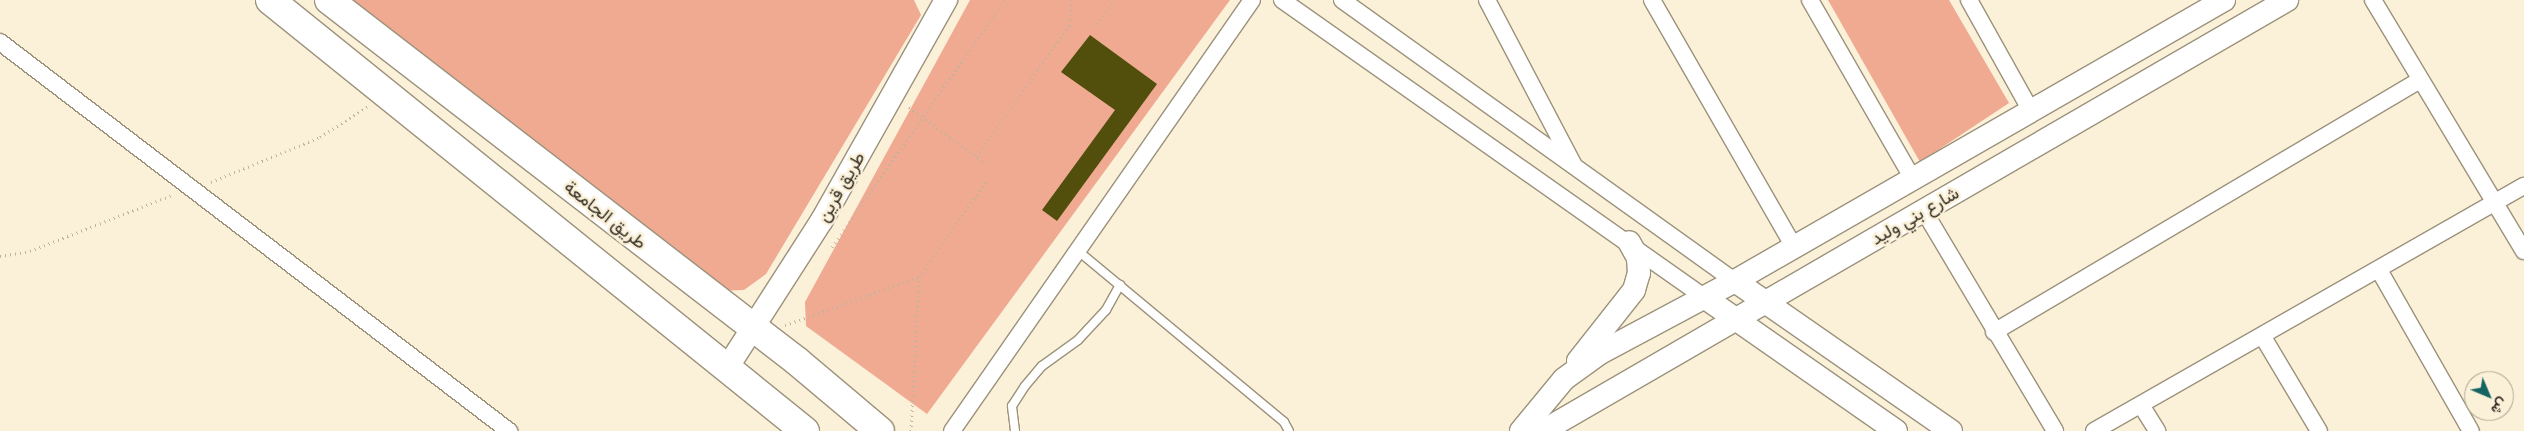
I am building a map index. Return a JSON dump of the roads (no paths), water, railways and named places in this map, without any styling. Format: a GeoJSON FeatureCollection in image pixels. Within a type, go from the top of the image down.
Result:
{"type":"FeatureCollection","features":[{"type":"Feature","properties":{"kind":"highway"},"geometry":{"type":"LineString","coordinates":[[270,0],[727,368],[800,430]]}},
{"type":"Feature","properties":{"kind":"highway","name":"طريق الجامعة"},"geometry":{"type":"LineString","coordinates":[[329,0],[760,335],[880,431]]}},
{"type":"Feature","properties":{"kind":"street","name":"طريق قرين"},"geometry":{"type":"LineString","coordinates":[[727,368],[760,335],[946,0]]}},
{"type":"Feature","properties":{"kind":"street"},"geometry":{"type":"LineString","coordinates":[[952,431],[1252,0]]}},
{"type":"Feature","properties":{"kind":"street"},"geometry":{"type":"LineString","coordinates":[[1282,0],[1896,431]]}},
{"type":"Feature","properties":{"kind":"street"},"geometry":{"type":"LineString","coordinates":[[1342,0],[1576,170],[1951,431]]}},
{"type":"Feature","properties":{"kind":"street"},"geometry":{"type":"LineString","coordinates":[[1487,0],[1576,170]]}},
{"type":"Feature","properties":{"kind":"street"},"geometry":{"type":"LineString","coordinates":[[1652,0],[1794,247]]}},
{"type":"Feature","properties":{"kind":"street"},"geometry":{"type":"LineString","coordinates":[[1810,0],[1913,179]]}},
{"type":"Feature","properties":{"kind":"street"},"geometry":{"type":"LineString","coordinates":[[1968,0],[2031,111]]}},
{"type":"Feature","properties":{"kind":"street","name":"شارع بني وليد"},"geometry":{"type":"LineString","coordinates":[[1521,431],[1564,379],[1600,353],[1735,281],[2224,0]]}},
{"type":"Feature","properties":{"kind":"street","name":"شارع بني وليد"},"geometry":{"type":"LineString","coordinates":[[1543,431],[2287,0]]}},
{"type":"Feature","properties":{"kind":"street"},"geometry":{"type":"LineString","coordinates":[[2373,0],[2419,80],[2496,202],[2524,251]]}},
{"type":"Feature","properties":{"kind":"street"},"geometry":{"type":"LineString","coordinates":[[0,42],[506,430]]}},
{"type":"Feature","properties":{"kind":"street"},"geometry":{"type":"LineString","coordinates":[[1994,332],[2419,80]]}},
{"type":"Feature","properties":{"kind":"street"},"geometry":{"type":"LineString","coordinates":[[2094,431],[2263,337],[2524,186]]}},
{"type":"Feature","properties":{"kind":"street"},"geometry":{"type":"LineString","coordinates":[[1924,211],[1994,332],[2055,431]]}},
{"type":"Feature","properties":{"kind":"street"},"geometry":{"type":"LineString","coordinates":[[1564,379],[1634,290],[1639,273],[1638,258],[1629,242]]}},
{"type":"Feature","properties":{"kind":"street"},"geometry":{"type":"LineString","coordinates":[[2378,270],[2471,431]]}},
{"type":"Feature","properties":{"kind":"street"},"geometry":{"type":"LineString","coordinates":[[2263,337],[2319,431]]}},
{"type":"Feature","properties":{"kind":"street"},"geometry":{"type":"LineString","coordinates":[[2141,405],[2157,431]]}},
{"type":"Feature","properties":{"kind":"lane"},"geometry":{"type":"LineString","coordinates":[[1077,250],[1284,422],[1289,431]]}},
{"type":"Feature","properties":{"kind":"lane"},"geometry":{"type":"LineString","coordinates":[[1015,431],[1012,406],[1024,386],[1042,366],[1078,340],[1106,310],[1120,285]]}}]}
